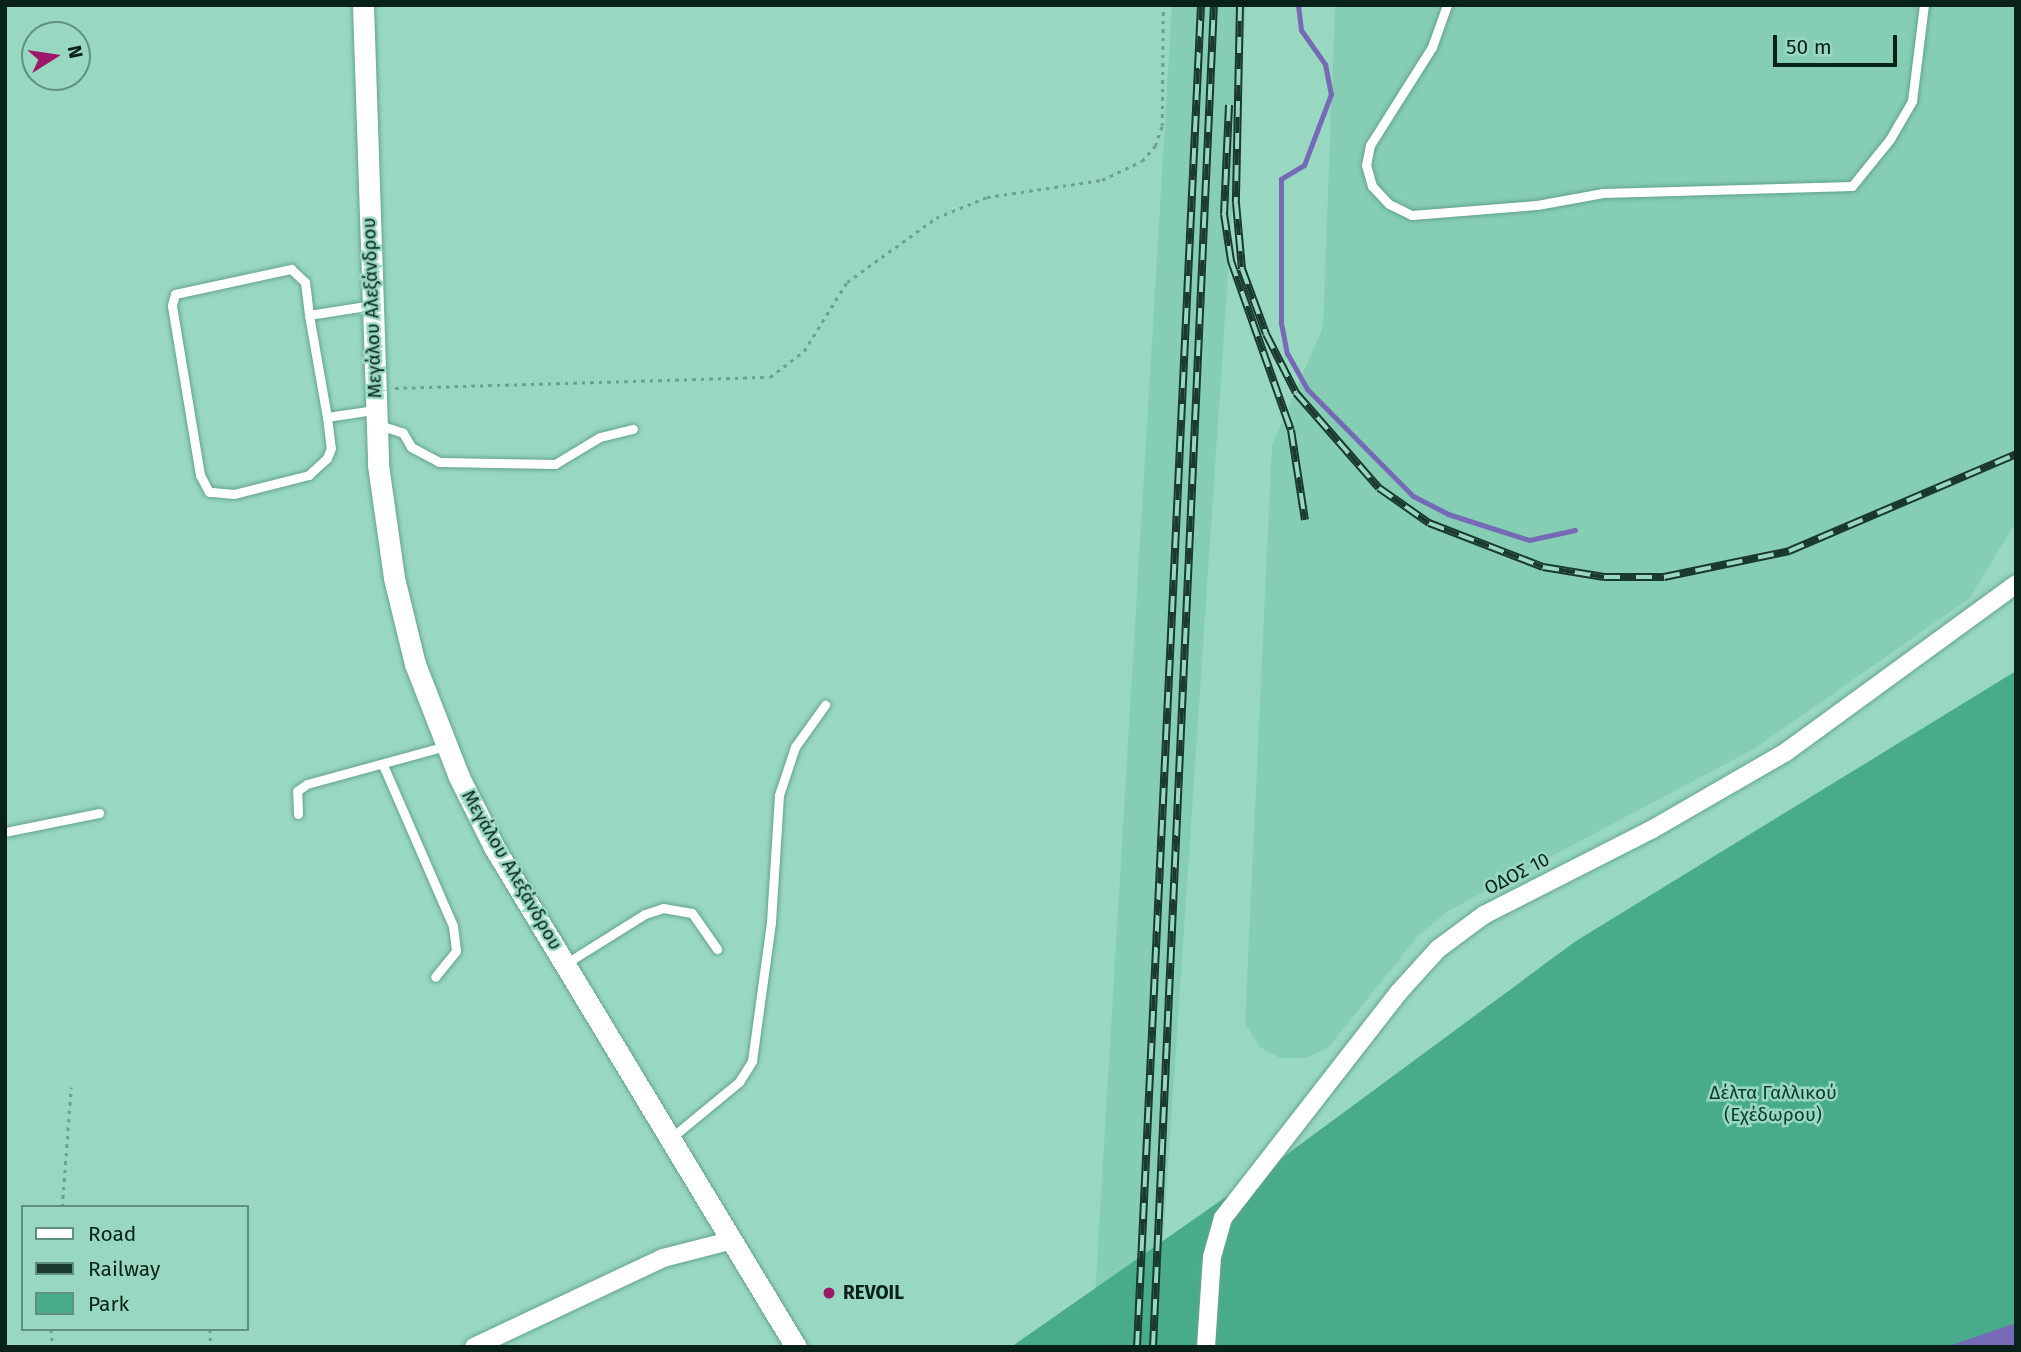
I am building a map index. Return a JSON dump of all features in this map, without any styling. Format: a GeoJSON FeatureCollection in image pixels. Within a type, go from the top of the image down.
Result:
{"type":"FeatureCollection","features":[{"type":"Feature","properties":{"kind":"street","name":"Μεγάλου Αλεξάνδρου"},"geometry":{"type":"LineString","coordinates":[[363,5],[374,407],[394,578],[415,664],[446,746],[494,847],[796,1347]]}},
{"type":"Feature","properties":{"kind":"street","name":"ΟΔΟΣ 10"},"geometry":{"type":"LineString","coordinates":[[1206,1347],[1212,1257],[1223,1218],[1417,970],[1483,915],[1651,830],[1786,752],[2016,583]]}},
{"type":"Feature","properties":{"kind":"street"},"geometry":{"type":"LineString","coordinates":[[474,1347],[663,1258],[733,1240]]}},
{"type":"Feature","properties":{"kind":"lane"},"geometry":{"type":"LineString","coordinates":[[1447,5],[1432,47],[1381,124],[1366,165],[1372,186],[1389,204],[1412,215],[1523,207],[1603,193],[1852,186],[1890,139],[1912,102],[1924,5]]}},
{"type":"Feature","properties":{"kind":"lane"},"geometry":{"type":"LineString","coordinates":[[291,269],[305,282],[310,315],[331,448],[309,474],[234,494],[209,492],[203,485],[172,305],[174,294],[291,269]]}},
{"type":"Feature","properties":{"kind":"lane"},"geometry":{"type":"LineString","coordinates":[[310,315],[372,305]]}},
{"type":"Feature","properties":{"kind":"lane"},"geometry":{"type":"LineString","coordinates":[[327,417],[374,407],[403,433],[411,447],[439,462],[555,464],[600,437],[633,429]]}},
{"type":"Feature","properties":{"kind":"lane"},"geometry":{"type":"LineString","coordinates":[[671,1138],[739,1082],[752,1061],[771,922],[779,795],[796,747],[825,705]]}},
{"type":"Feature","properties":{"kind":"lane"},"geometry":{"type":"LineString","coordinates":[[298,814],[297,791],[307,784],[446,746]]}},
{"type":"Feature","properties":{"kind":"lane"},"geometry":{"type":"LineString","coordinates":[[383,765],[453,926],[456,951],[435,977]]}},
{"type":"Feature","properties":{"kind":"lane"},"geometry":{"type":"LineString","coordinates":[[5,832],[99,813]]}},
{"type":"Feature","properties":{"kind":"lane"},"geometry":{"type":"LineString","coordinates":[[565,964],[645,914],[663,908],[692,913],[718,949]]}},
{"type":"Feature","properties":{"kind":"path"},"geometry":{"type":"LineString","coordinates":[[374,407],[770,377],[804,351],[847,282],[936,218],[987,197],[1102,180],[1142,161],[1155,146],[1162,127],[1163,5]]}},
{"type":"Feature","properties":{"kind":"path"},"geometry":{"type":"LineString","coordinates":[[62,1205],[71,1087]]}},
{"type":"Feature","properties":{"kind":"shaded area"},"geometry":{"type":"Polygon","coordinates":[[[1172,5],[1246,5],[1156,1347],[1092,1347],[1172,5]]]}},
{"type":"Feature","properties":{"kind":"shaded area"},"geometry":{"type":"Polygon","coordinates":[[[1335,5],[2016,5],[2016,522],[1970,598],[1754,749],[1448,911],[1418,936],[1328,1048],[1305,1058],[1280,1058],[1261,1048],[1245,1024],[1272,445],[1323,327],[1335,5]]]}},
{"type":"Feature","properties":{"kind":"shaded area"},"geometry":{"type":"Polygon","coordinates":[[[2016,1323],[2016,1347],[1946,1347],[2016,1323]]]}},
{"type":"Feature","properties":{"kind":"green space","name":"Δέλτα Γαλλικού (Εχέδωρου)"},"geometry":{"type":"Polygon","coordinates":[[[2016,671],[2016,1347],[1011,1347],[1286,1155],[1576,941],[2016,671]]]}},
{"type":"Feature","properties":{"kind":"waterway"},"geometry":{"type":"LineString","coordinates":[[1298,5],[1301,30],[1325,64],[1331,94],[1304,165],[1281,179],[1281,323],[1287,353],[1307,389],[1413,496],[1448,514],[1529,540],[1575,530]]}},
{"type":"Feature","properties":{"kind":"railway"},"geometry":{"type":"LineString","coordinates":[[1137,1347],[1201,5]]}},
{"type":"Feature","properties":{"kind":"railway"},"geometry":{"type":"LineString","coordinates":[[1153,1347],[1214,5]]}},
{"type":"Feature","properties":{"kind":"railway"},"geometry":{"type":"LineString","coordinates":[[1240,5],[1236,203],[1242,269],[1266,334],[1296,393],[1379,488],[1429,523],[1543,567],[1604,577],[1664,577],[1789,551],[2016,454]]}},
{"type":"Feature","properties":{"kind":"railway"},"geometry":{"type":"LineString","coordinates":[[1229,105],[1224,214],[1231,261],[1291,430],[1305,520]]}},
{"type":"Feature","properties":{"kind":"place","name":"REVOIL"},"geometry":{"type":"Point","coordinates":[829,1293]}}]}
